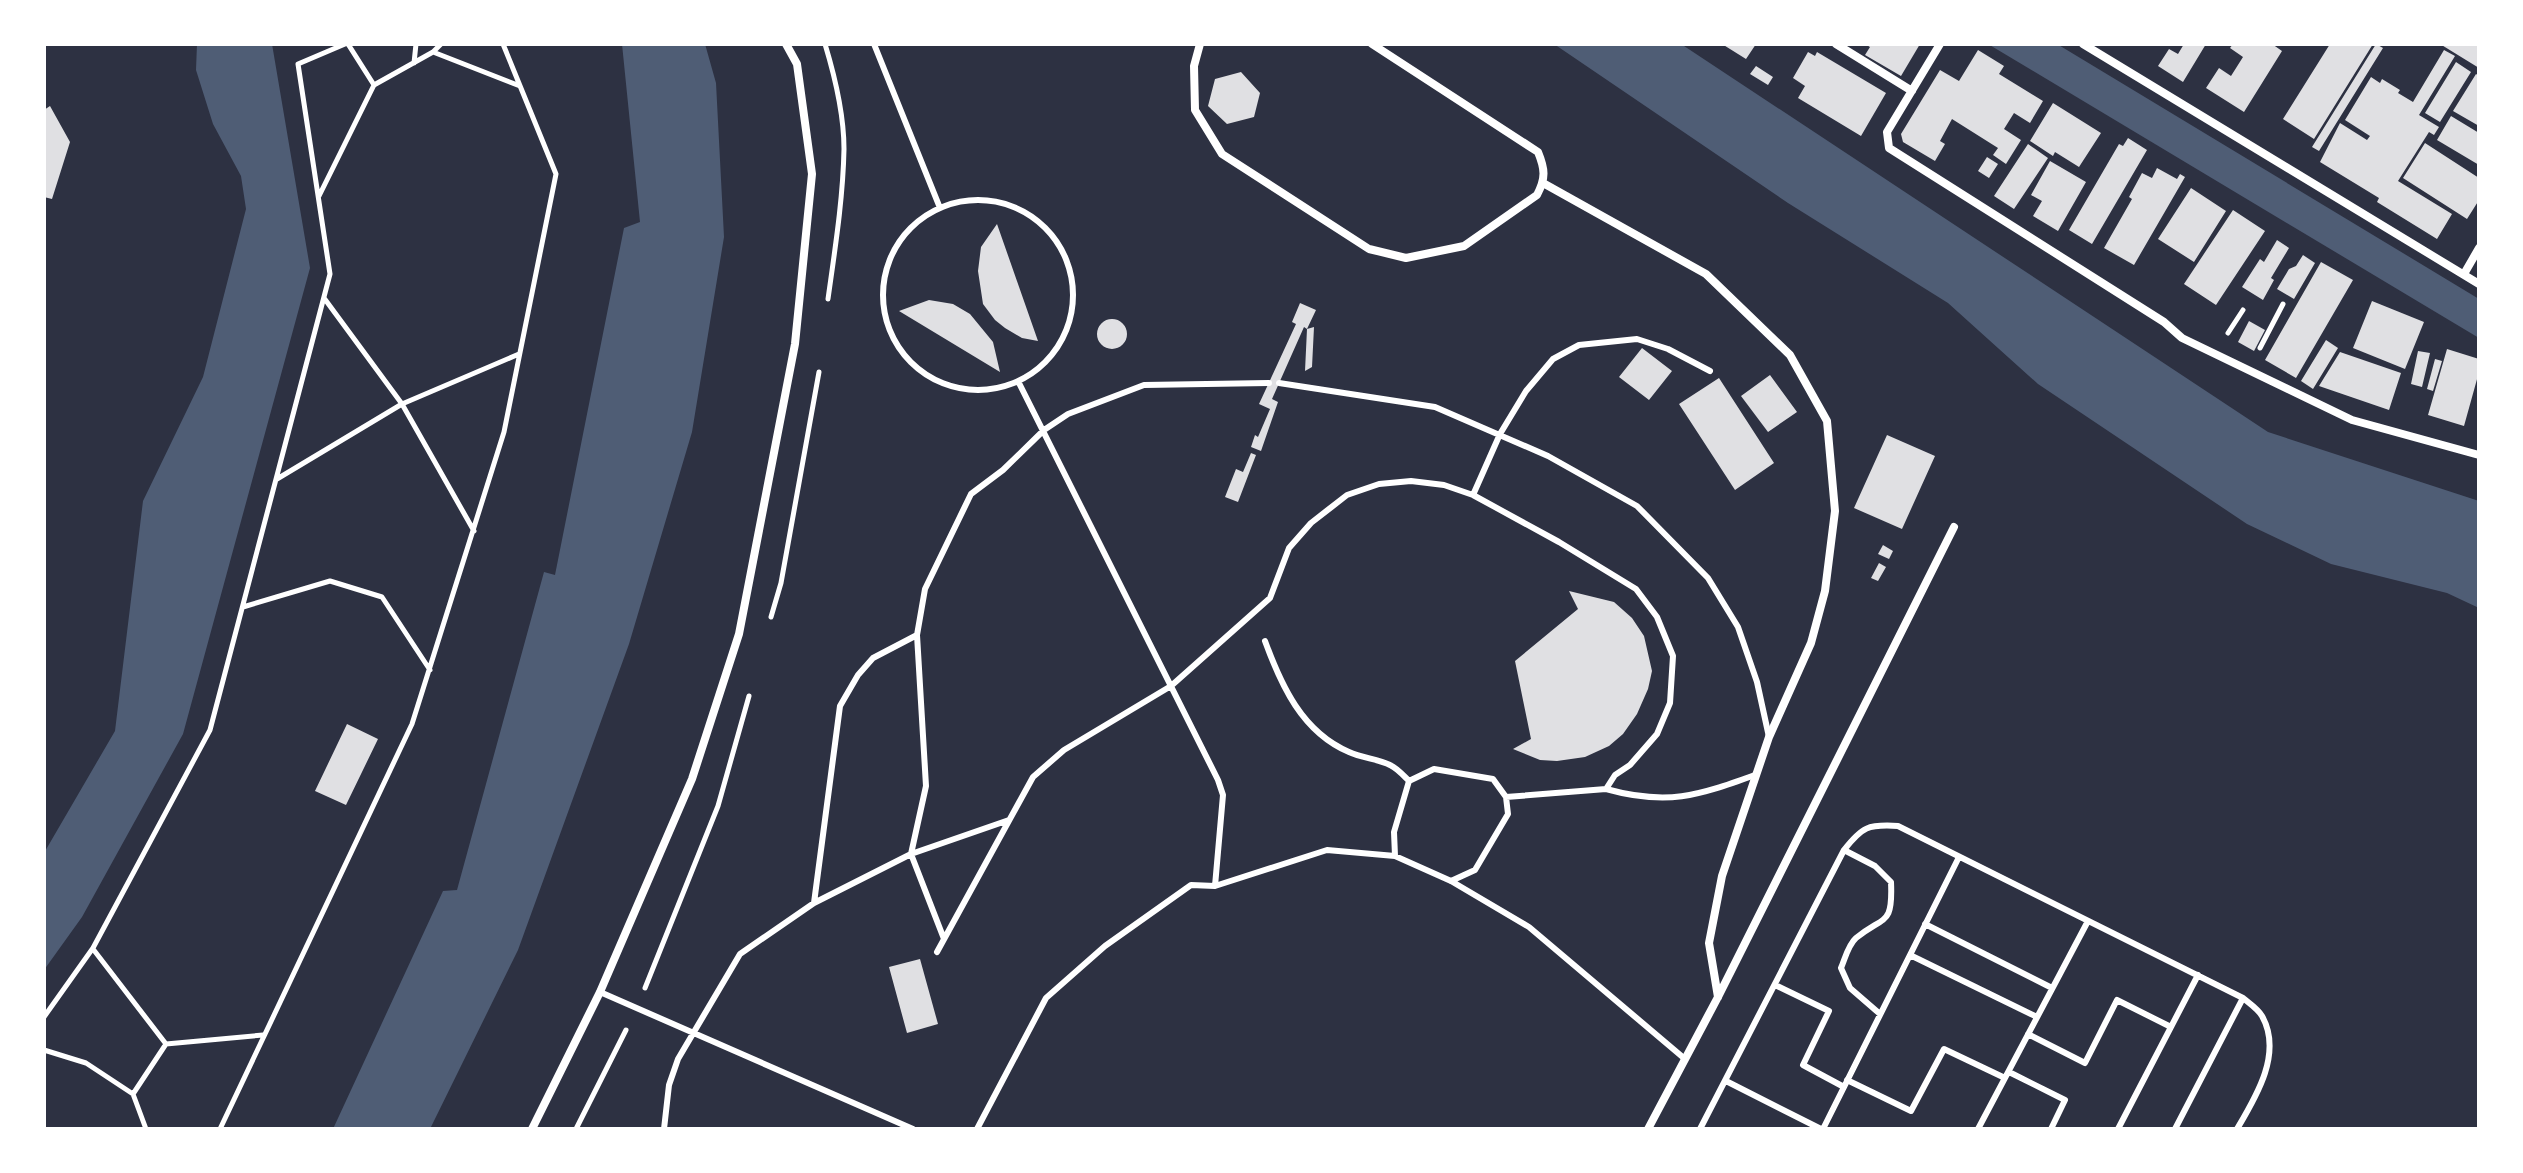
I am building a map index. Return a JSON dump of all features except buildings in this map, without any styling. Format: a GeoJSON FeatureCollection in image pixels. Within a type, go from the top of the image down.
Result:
{"type":"FeatureCollection","features":[{"type":"Feature","properties":{"kind":"street"},"geometry":{"type":"LineString","coordinates":[[532,1129],[600,992],[692,779],[739,634],[795,344],[812,174],[797,64],[786,44]]}},
{"type":"Feature","properties":{"kind":"street"},"geometry":{"type":"LineString","coordinates":[[1200,44],[1194,66],[1195,110],[1222,154],[1369,249],[1406,258],[1464,246],[1537,195],[1545,168],[1538,152],[1372,44]]}},
{"type":"Feature","properties":{"kind":"street"},"geometry":{"type":"LineString","coordinates":[[1836,44],[1912,91]]}},
{"type":"Feature","properties":{"kind":"street"},"geometry":{"type":"LineString","coordinates":[[1940,44],[1887,132],[1889,148],[2164,322],[2182,338],[2352,420],[2479,455]]}},
{"type":"Feature","properties":{"kind":"street"},"geometry":{"type":"LineString","coordinates":[[2083,44],[2479,284]]}},
{"type":"Feature","properties":{"kind":"street"},"geometry":{"type":"LineString","coordinates":[[1543,183],[1706,274],[1790,355],[1827,421],[1835,511],[1825,591],[1811,643],[1769,737],[1722,876],[1709,943],[1718,997]]}},
{"type":"Feature","properties":{"kind":"street"},"geometry":{"type":"LineString","coordinates":[[2464,274],[2479,248]]}},
{"type":"Feature","properties":{"kind":"street"},"geometry":{"type":"LineString","coordinates":[[1648,1129],[1718,997],[1954,527]]}},
{"type":"Feature","properties":{"kind":"lane"},"geometry":{"type":"LineString","coordinates":[[874,44],[940,208]]}},
{"type":"Feature","properties":{"kind":"lane"},"geometry":{"type":"LineString","coordinates":[[977,200],[1015,207],[1042,224],[1058,243],[1071,274],[1073,299],[1062,341],[1035,372],[1019,383],[981,392],[944,385],[919,371],[901,353],[885,320],[883,280],[895,247],[910,227],[940,208],[977,200]]}},
{"type":"Feature","properties":{"kind":"lane"},"geometry":{"type":"LineString","coordinates":[[1473,495],[1500,434],[1526,391],[1553,359],[1579,345],[1637,339],[1668,349],[1710,371]]}},
{"type":"Feature","properties":{"kind":"lane"},"geometry":{"type":"LineString","coordinates":[[1019,383],[1223,795],[1215,886]]}},
{"type":"Feature","properties":{"kind":"lane"},"geometry":{"type":"LineString","coordinates":[[944,939],[911,854],[926,786],[917,635],[925,589],[971,494],[1003,470],[1044,430],[1068,414],[1144,385],[1269,383]]}},
{"type":"Feature","properties":{"kind":"lane"},"geometry":{"type":"LineString","coordinates":[[1279,383],[1435,407],[1548,456],[1637,506],[1708,578],[1738,627],[1757,682],[1769,737]]}},
{"type":"Feature","properties":{"kind":"lane"},"geometry":{"type":"LineString","coordinates":[[937,952],[1033,777],[1064,750],[1171,686],[1270,598],[1289,548],[1311,523],[1347,495],[1379,484],[1411,481],[1444,485],[1473,495],[1636,589],[1657,617],[1673,656],[1670,703],[1657,734],[1630,765],[1615,775],[1606,789]]}},
{"type":"Feature","properties":{"kind":"lane"},"geometry":{"type":"LineString","coordinates":[[814,903],[840,706],[858,675],[873,658],[917,635]]}},
{"type":"Feature","properties":{"kind":"lane"},"geometry":{"type":"LineString","coordinates":[[1265,641],[1286,691],[1318,733],[1346,751],[1390,765],[1409,781]]}},
{"type":"Feature","properties":{"kind":"lane"},"geometry":{"type":"LineString","coordinates":[[1395,856],[1394,832],[1409,781],[1434,769],[1493,779],[1506,797],[1508,814],[1475,870],[1451,881]]}},
{"type":"Feature","properties":{"kind":"lane"},"geometry":{"type":"LineString","coordinates":[[1506,797],[1606,789],[1638,798],[1669,799],[1718,789],[1755,775]]}},
{"type":"Feature","properties":{"kind":"lane"},"geometry":{"type":"LineString","coordinates":[[664,1129],[669,1085],[678,1059],[740,954],[814,903],[911,854],[1009,820]]}},
{"type":"Feature","properties":{"kind":"lane"},"geometry":{"type":"LineString","coordinates":[[1700,1129],[1844,850],[1858,832],[1875,825],[1898,826],[2243,998],[2261,1015],[2270,1040],[2262,1087],[2237,1129]]}},
{"type":"Feature","properties":{"kind":"lane"},"geometry":{"type":"LineString","coordinates":[[977,1129],[1046,998],[1105,946],[1191,885],[1215,886],[1327,850],[1395,856],[1451,881],[1529,927],[1685,1059]]}},
{"type":"Feature","properties":{"kind":"lane"},"geometry":{"type":"LineString","coordinates":[[1844,850],[1875,866],[1891,882],[1892,906],[1885,920],[1852,940],[1841,968],[1850,988],[1880,1014]]}},
{"type":"Feature","properties":{"kind":"lane"},"geometry":{"type":"LineString","coordinates":[[1726,1081],[1822,1129],[1959,857]]}},
{"type":"Feature","properties":{"kind":"lane"},"geometry":{"type":"LineString","coordinates":[[1978,1129],[2088,921]]}},
{"type":"Feature","properties":{"kind":"lane"},"geometry":{"type":"LineString","coordinates":[[1925,924],[2052,988]]}},
{"type":"Feature","properties":{"kind":"lane"},"geometry":{"type":"LineString","coordinates":[[1910,955],[2037,1017]]}},
{"type":"Feature","properties":{"kind":"lane"},"geometry":{"type":"LineString","coordinates":[[2118,1129],[2198,975]]}},
{"type":"Feature","properties":{"kind":"lane"},"geometry":{"type":"LineString","coordinates":[[1775,985],[1829,1011],[1803,1065],[1911,1111],[1944,1049],[2065,1100],[2051,1129]]}},
{"type":"Feature","properties":{"kind":"lane"},"geometry":{"type":"LineString","coordinates":[[600,992],[913,1129]]}},
{"type":"Feature","properties":{"kind":"lane"},"geometry":{"type":"LineString","coordinates":[[2175,1129],[2243,998]]}},
{"type":"Feature","properties":{"kind":"lane"},"geometry":{"type":"LineString","coordinates":[[2028,1034],[2085,1063],[2117,1000],[2171,1027]]}},
{"type":"Feature","properties":{"kind":"path"},"geometry":{"type":"LineString","coordinates":[[44,1017],[93,948],[210,730],[330,274],[298,64],[347,44],[374,85]]}},
{"type":"Feature","properties":{"kind":"path"},"geometry":{"type":"LineString","coordinates":[[414,63],[416,44]]}},
{"type":"Feature","properties":{"kind":"path"},"geometry":{"type":"LineString","coordinates":[[318,198],[374,85],[433,52],[441,44]]}},
{"type":"Feature","properties":{"kind":"path"},"geometry":{"type":"LineString","coordinates":[[220,1129],[412,724],[504,432],[556,174],[503,44]]}},
{"type":"Feature","properties":{"kind":"path"},"geometry":{"type":"LineString","coordinates":[[433,52],[520,86]]}},
{"type":"Feature","properties":{"kind":"path"},"geometry":{"type":"LineString","coordinates":[[323,297],[402,404],[474,531]]}},
{"type":"Feature","properties":{"kind":"path"},"geometry":{"type":"LineString","coordinates":[[2248,370],[2283,304]]}},
{"type":"Feature","properties":{"kind":"path"},"geometry":{"type":"LineString","coordinates":[[275,480],[402,404],[520,353]]}},
{"type":"Feature","properties":{"kind":"path"},"geometry":{"type":"LineString","coordinates":[[242,608],[330,581],[382,597],[430,670]]}},
{"type":"Feature","properties":{"kind":"path"},"geometry":{"type":"LineString","coordinates":[[93,948],[166,1044]]}},
{"type":"Feature","properties":{"kind":"path"},"geometry":{"type":"LineString","coordinates":[[166,1044],[264,1035]]}},
{"type":"Feature","properties":{"kind":"path"},"geometry":{"type":"LineString","coordinates":[[133,1094],[166,1044]]}},
{"type":"Feature","properties":{"kind":"path"},"geometry":{"type":"LineString","coordinates":[[44,1050],[86,1063],[133,1094],[146,1129]]}},
{"type":"Feature","properties":{"kind":"water"},"geometry":{"type":"Polygon","coordinates":[[[197,44],[272,44],[310,268],[183,734],[82,917],[44,970],[44,853],[115,731],[143,501],[203,377],[246,209],[241,176],[213,124],[196,70],[197,44]]]}},
{"type":"Feature","properties":{"kind":"water"},"geometry":{"type":"Polygon","coordinates":[[[622,44],[705,44],[716,83],[724,237],[692,432],[629,644],[518,950],[430,1129],[333,1129],[443,891],[457,890],[544,572],[555,575],[624,228],[640,222],[622,44]]]}},
{"type":"Feature","properties":{"kind":"water"},"geometry":{"type":"Polygon","coordinates":[[[1554,44],[1681,44],[2268,432],[2479,501],[2479,608],[2447,593],[2331,564],[2247,524],[2038,384],[1948,303],[1788,203],[1554,44]]]}},
{"type":"Feature","properties":{"kind":"water"},"geometry":{"type":"Polygon","coordinates":[[[1988,44],[2057,44],[2479,299],[2479,338],[1988,44]]]}}]}
